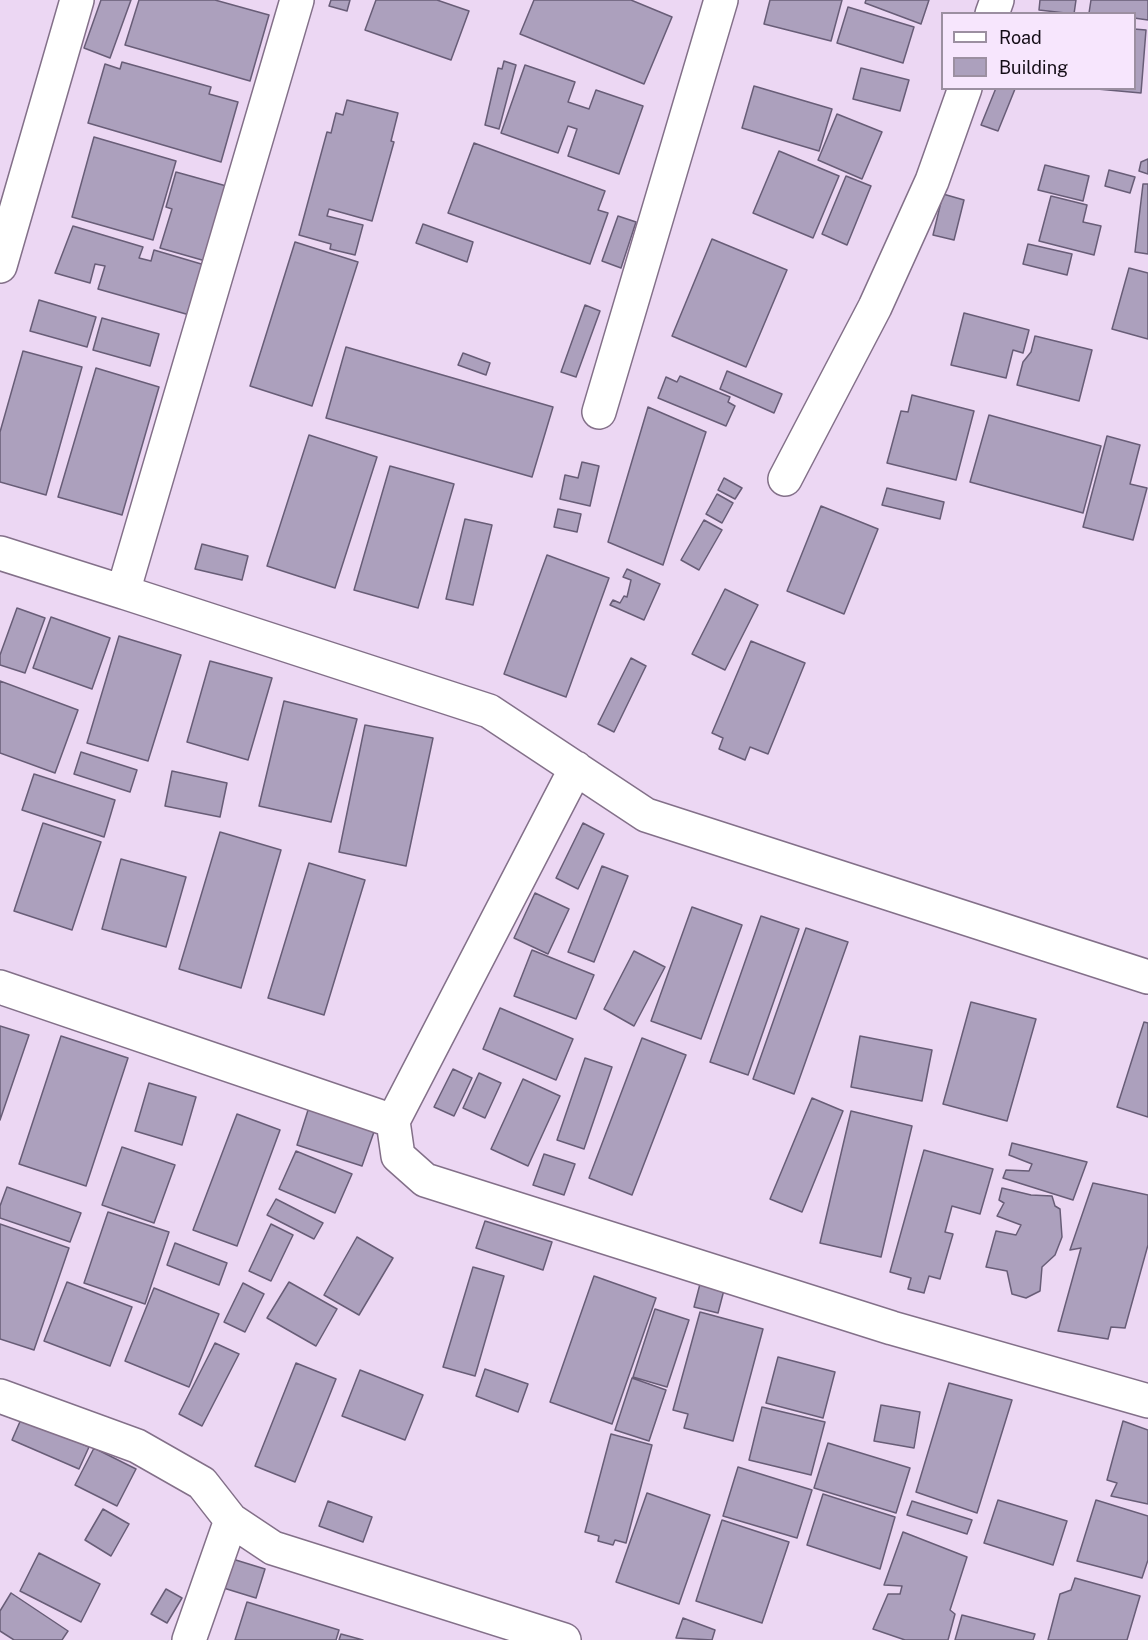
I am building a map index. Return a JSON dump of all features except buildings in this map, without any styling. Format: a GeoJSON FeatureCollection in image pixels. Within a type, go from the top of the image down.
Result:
{"type":"FeatureCollection","features":[{"type":"Feature","properties":{"kind":"street"},"geometry":{"type":"LineString","coordinates":[[0,267],[77,0]]}},
{"type":"Feature","properties":{"kind":"street"},"geometry":{"type":"LineString","coordinates":[[123,592],[297,0]]}},
{"type":"Feature","properties":{"kind":"street"},"geometry":{"type":"LineString","coordinates":[[600,412],[721,0]]}},
{"type":"Feature","properties":{"kind":"street"},"geometry":{"type":"LineString","coordinates":[[785,479],[875,307],[932,181],[964,90]]}},
{"type":"Feature","properties":{"kind":"street"},"geometry":{"type":"LineString","coordinates":[[0,553],[489,711],[646,815],[1148,978]]}},
{"type":"Feature","properties":{"kind":"street"},"geometry":{"type":"LineString","coordinates":[[576,768],[393,1121],[398,1156],[425,1180],[892,1328],[1148,1401]]}},
{"type":"Feature","properties":{"kind":"street"},"geometry":{"type":"LineString","coordinates":[[0,987],[393,1121]]}},
{"type":"Feature","properties":{"kind":"street"},"geometry":{"type":"LineString","coordinates":[[0,1396],[137,1446],[202,1483],[231,1520],[273,1548],[564,1640]]}},
{"type":"Feature","properties":{"kind":"street"},"geometry":{"type":"LineString","coordinates":[[189,1640],[231,1520]]}}]}
